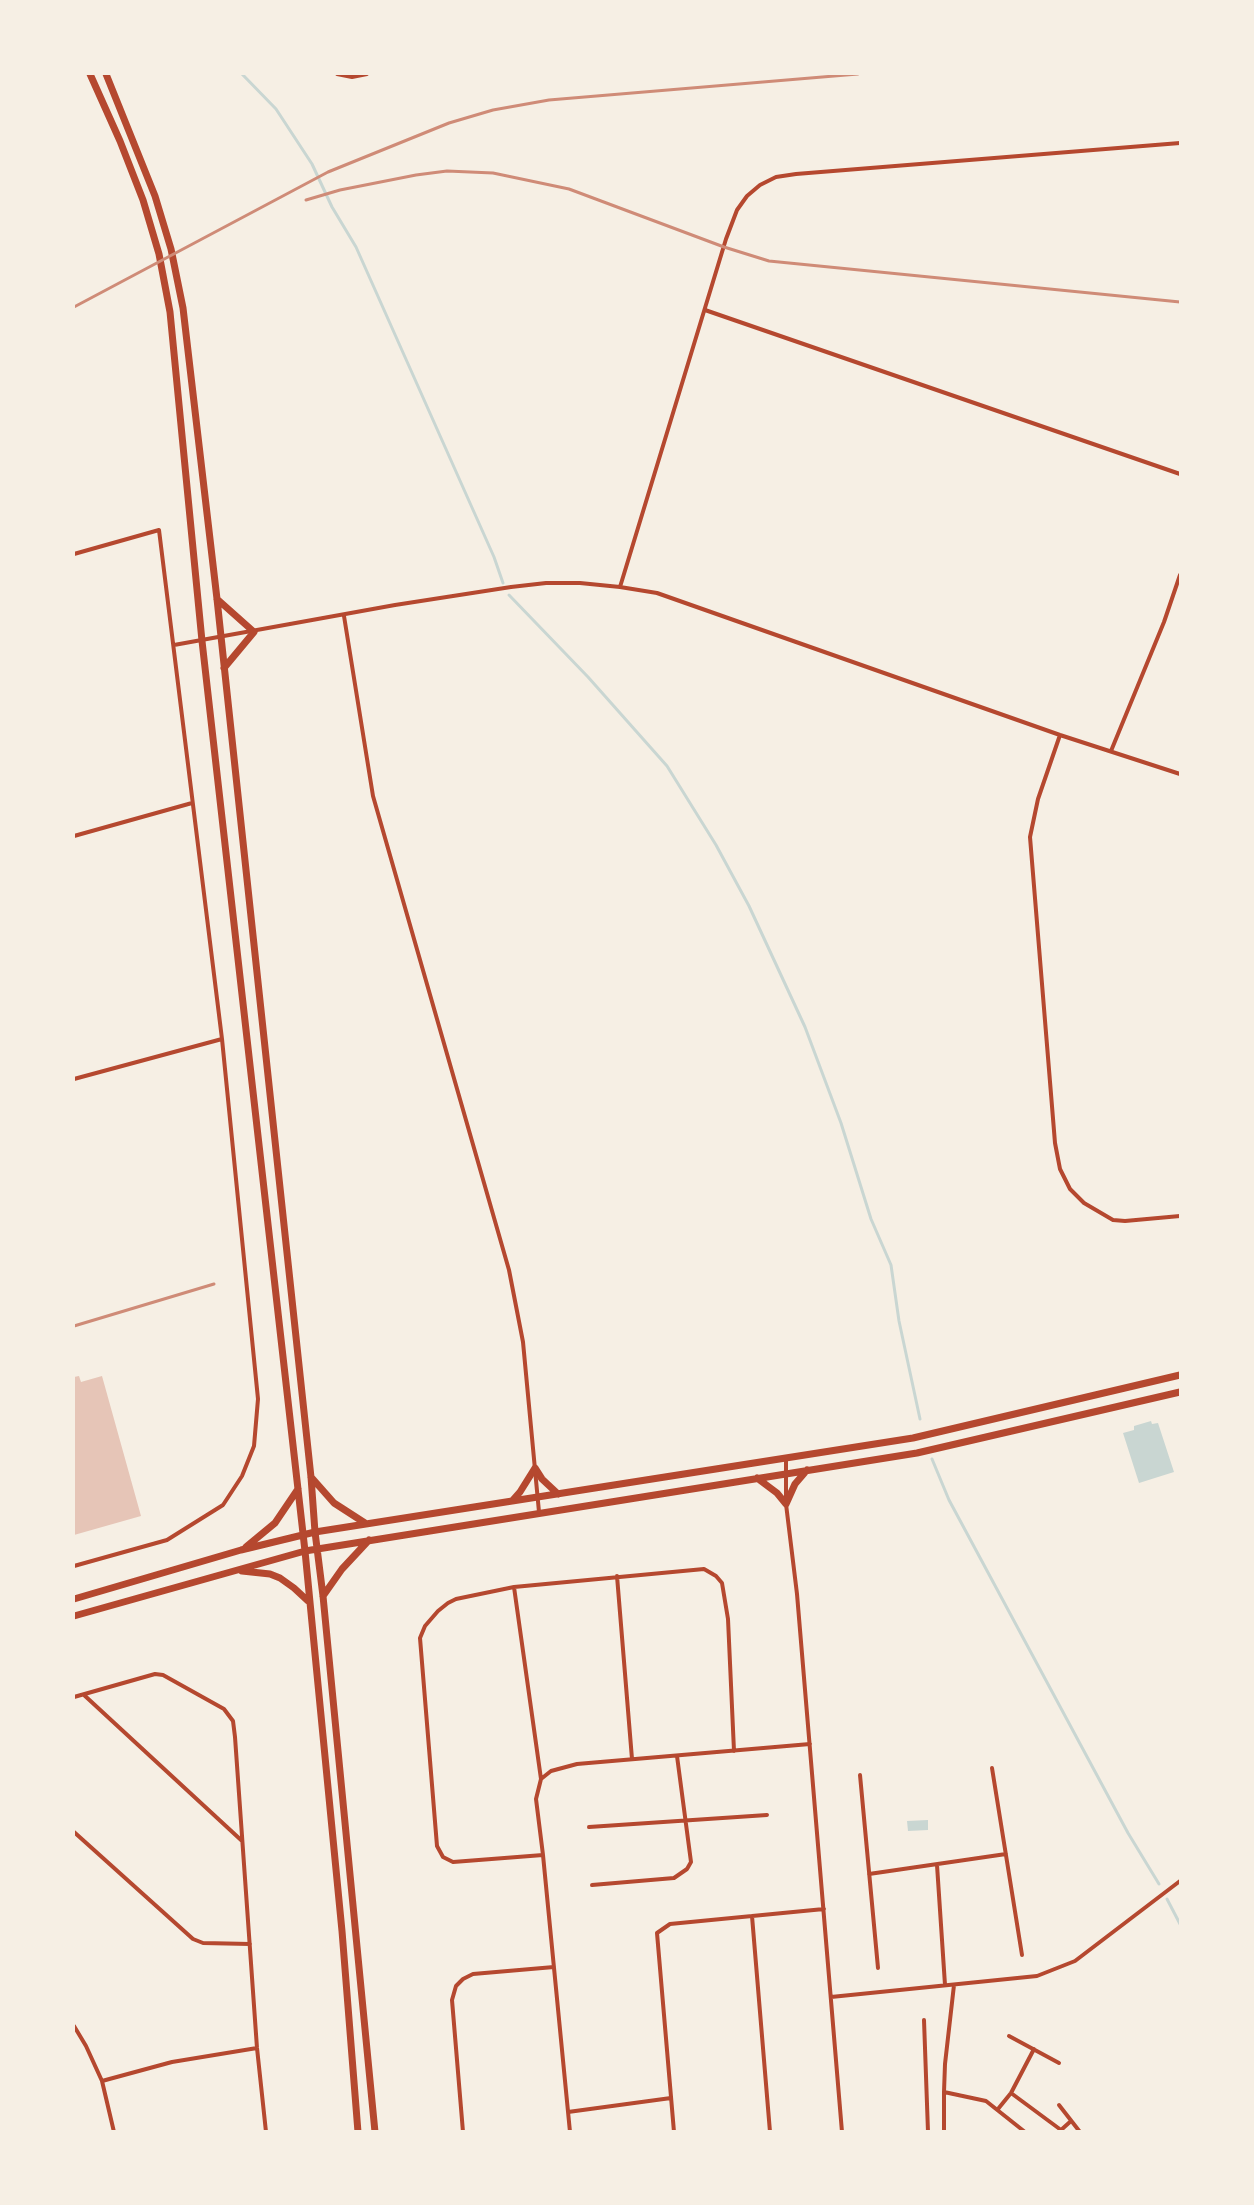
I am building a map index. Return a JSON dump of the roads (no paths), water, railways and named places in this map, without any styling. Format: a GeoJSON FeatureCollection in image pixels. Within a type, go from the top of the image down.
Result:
{"type":"FeatureCollection","features":[{"type":"Feature","properties":{"kind":"main road"},"geometry":{"type":"LineString","coordinates":[[90,74],[143,200],[159,254],[170,312],[202,641],[305,1551],[341,1920],[358,2132]]}},
{"type":"Feature","properties":{"kind":"main road"},"geometry":{"type":"LineString","coordinates":[[106,74],[155,196],[171,249],[183,308],[217,598],[311,1477],[375,2132]]}},
{"type":"Feature","properties":{"kind":"main road"},"geometry":{"type":"LineString","coordinates":[[217,598],[254,632],[224,668]]}},
{"type":"Feature","properties":{"kind":"main road"},"geometry":{"type":"LineString","coordinates":[[74,1599],[242,1550],[315,1532],[913,1438],[1180,1375]]}},
{"type":"Feature","properties":{"kind":"main road"},"geometry":{"type":"LineString","coordinates":[[74,1616],[305,1551],[917,1453],[1180,1392]]}},
{"type":"Feature","properties":{"kind":"main road"},"geometry":{"type":"LineString","coordinates":[[512,1501],[535,1468],[542,1479],[558,1494]]}},
{"type":"Feature","properties":{"kind":"main road"},"geometry":{"type":"LineString","coordinates":[[757,1478],[777,1493],[786,1504],[795,1484],[807,1470]]}},
{"type":"Feature","properties":{"kind":"main road"},"geometry":{"type":"LineString","coordinates":[[311,1477],[334,1503],[365,1523]]}},
{"type":"Feature","properties":{"kind":"main road"},"geometry":{"type":"LineString","coordinates":[[242,1550],[275,1523],[298,1489]]}},
{"type":"Feature","properties":{"kind":"main road"},"geometry":{"type":"LineString","coordinates":[[323,1596],[342,1569],[369,1540]]}},
{"type":"Feature","properties":{"kind":"main road"},"geometry":{"type":"LineString","coordinates":[[236,1571],[259,1572],[280,1578],[309,1601]]}},
{"type":"Feature","properties":{"kind":"street"},"geometry":{"type":"LineString","coordinates":[[337,74],[352,77],[367,74]]}},
{"type":"Feature","properties":{"kind":"street"},"geometry":{"type":"LineString","coordinates":[[620,586],[723,247],[737,210],[747,196],[760,185],[776,177],[796,174],[1180,143]]}},
{"type":"Feature","properties":{"kind":"street"},"geometry":{"type":"LineString","coordinates":[[705,310],[1180,474]]}},
{"type":"Feature","properties":{"kind":"street"},"geometry":{"type":"LineString","coordinates":[[74,554],[159,530],[222,1039],[258,1399],[254,1446],[242,1476],[223,1505],[167,1540],[74,1566]]}},
{"type":"Feature","properties":{"kind":"street"},"geometry":{"type":"LineString","coordinates":[[1111,751],[1164,622],[1180,574]]}},
{"type":"Feature","properties":{"kind":"street"},"geometry":{"type":"LineString","coordinates":[[174,645],[395,605],[511,587],[546,583],[620,586],[657,593],[1060,735],[1180,774]]}},
{"type":"Feature","properties":{"kind":"street"},"geometry":{"type":"LineString","coordinates":[[344,616],[373,796],[509,1270],[523,1342],[539,1512]]}},
{"type":"Feature","properties":{"kind":"street"},"geometry":{"type":"LineString","coordinates":[[1060,735],[1038,799],[1030,837],[1055,1143],[1060,1169],[1070,1190],[1084,1203],[1113,1220],[1180,1216]]}},
{"type":"Feature","properties":{"kind":"street"},"geometry":{"type":"LineString","coordinates":[[74,836],[192,803]]}},
{"type":"Feature","properties":{"kind":"street"},"geometry":{"type":"LineString","coordinates":[[74,1079],[222,1039]]}},
{"type":"Feature","properties":{"kind":"street"},"geometry":{"type":"LineString","coordinates":[[786,1459],[786,1504],[797,1594],[842,2132]]}},
{"type":"Feature","properties":{"kind":"street"},"geometry":{"type":"LineString","coordinates":[[543,1855],[453,1862],[443,1857],[437,1846],[420,1638],[425,1626],[448,1603],[456,1599],[514,1587],[704,1569],[716,1576],[722,1583],[728,1619],[734,1751]]}},
{"type":"Feature","properties":{"kind":"street"},"geometry":{"type":"LineString","coordinates":[[617,1576],[632,1759]]}},
{"type":"Feature","properties":{"kind":"street"},"geometry":{"type":"LineString","coordinates":[[514,1587],[541,1779]]}},
{"type":"Feature","properties":{"kind":"street"},"geometry":{"type":"LineString","coordinates":[[74,1697],[155,1674],[163,1674],[224,1709],[232,1721],[236,1737],[257,2048],[266,2132]]}},
{"type":"Feature","properties":{"kind":"street"},"geometry":{"type":"LineString","coordinates":[[83,1694],[242,1840]]}},
{"type":"Feature","properties":{"kind":"street"},"geometry":{"type":"LineString","coordinates":[[570,2132],[536,1799],[541,1779],[551,1771],[568,1766],[810,1744]]}},
{"type":"Feature","properties":{"kind":"street"},"geometry":{"type":"LineString","coordinates":[[592,1885],[674,1878],[687,1869],[691,1862],[677,1756]]}},
{"type":"Feature","properties":{"kind":"street"},"geometry":{"type":"LineString","coordinates":[[992,1768],[1022,1955]]}},
{"type":"Feature","properties":{"kind":"street"},"geometry":{"type":"LineString","coordinates":[[860,1775],[878,1968]]}},
{"type":"Feature","properties":{"kind":"street"},"geometry":{"type":"LineString","coordinates":[[589,1827],[767,1815]]}},
{"type":"Feature","properties":{"kind":"street"},"geometry":{"type":"LineString","coordinates":[[74,1832],[193,1939],[203,1943],[250,1944]]}},
{"type":"Feature","properties":{"kind":"street"},"geometry":{"type":"LineString","coordinates":[[869,1874],[1006,1854]]}},
{"type":"Feature","properties":{"kind":"street"},"geometry":{"type":"LineString","coordinates":[[937,1865],[945,1985]]}},
{"type":"Feature","properties":{"kind":"street"},"geometry":{"type":"LineString","coordinates":[[831,1997],[1037,1976],[1075,1961],[1180,1881]]}},
{"type":"Feature","properties":{"kind":"street"},"geometry":{"type":"LineString","coordinates":[[674,2132],[657,1933],[670,1924],[824,1910]]}},
{"type":"Feature","properties":{"kind":"street"},"geometry":{"type":"LineString","coordinates":[[752,1916],[770,2132]]}},
{"type":"Feature","properties":{"kind":"street"},"geometry":{"type":"LineString","coordinates":[[463,2132],[452,2000],[456,1986],[473,1974],[554,1967]]}},
{"type":"Feature","properties":{"kind":"street"},"geometry":{"type":"LineString","coordinates":[[944,2132],[945,2064],[954,1985]]}},
{"type":"Feature","properties":{"kind":"street"},"geometry":{"type":"LineString","coordinates":[[924,2020],[928,2132]]}},
{"type":"Feature","properties":{"kind":"street"},"geometry":{"type":"LineString","coordinates":[[74,2026],[102,2081],[114,2132]]}},
{"type":"Feature","properties":{"kind":"street"},"geometry":{"type":"LineString","coordinates":[[1009,2036],[1059,2062]]}},
{"type":"Feature","properties":{"kind":"street"},"geometry":{"type":"LineString","coordinates":[[102,2081],[172,2062],[257,2048]]}},
{"type":"Feature","properties":{"kind":"street"},"geometry":{"type":"LineString","coordinates":[[998,2109],[1011,2093],[1034,2049]]}},
{"type":"Feature","properties":{"kind":"street"},"geometry":{"type":"LineString","coordinates":[[945,2092],[987,2101],[1024,2131]]}},
{"type":"Feature","properties":{"kind":"street"},"geometry":{"type":"LineString","coordinates":[[1011,2093],[1061,2130],[1071,2121]]}},
{"type":"Feature","properties":{"kind":"street"},"geometry":{"type":"LineString","coordinates":[[568,2112],[671,2098]]}},
{"type":"Feature","properties":{"kind":"street"},"geometry":{"type":"LineString","coordinates":[[1059,2105],[1080,2132]]}},
{"type":"Feature","properties":{"kind":"waterway"},"geometry":{"type":"LineString","coordinates":[[242,74],[276,109],[312,164],[332,207],[356,247],[494,557],[503,583]]}},
{"type":"Feature","properties":{"kind":"waterway"},"geometry":{"type":"LineString","coordinates":[[509,595],[588,677],[667,766],[716,845],[749,906],[805,1027],[841,1123],[871,1219],[891,1265],[899,1321],[920,1419]]}},
{"type":"Feature","properties":{"kind":"waterway"},"geometry":{"type":"LineString","coordinates":[[932,1459],[949,1500],[1128,1833],[1159,1884]]}},
{"type":"Feature","properties":{"kind":"waterway"},"geometry":{"type":"LineString","coordinates":[[1167,1899],[1180,1924]]}},
{"type":"Feature","properties":{"kind":"railway"},"geometry":{"type":"LineString","coordinates":[[74,307],[328,172],[449,123],[493,110],[549,100],[858,74]]}},
{"type":"Feature","properties":{"kind":"railway"},"geometry":{"type":"LineString","coordinates":[[306,200],[340,190],[416,175],[447,171],[493,173],[569,189],[724,247],[769,261],[1180,302]]}},
{"type":"Feature","properties":{"kind":"railway"},"geometry":{"type":"LineString","coordinates":[[74,1326],[214,1284]]}}]}
